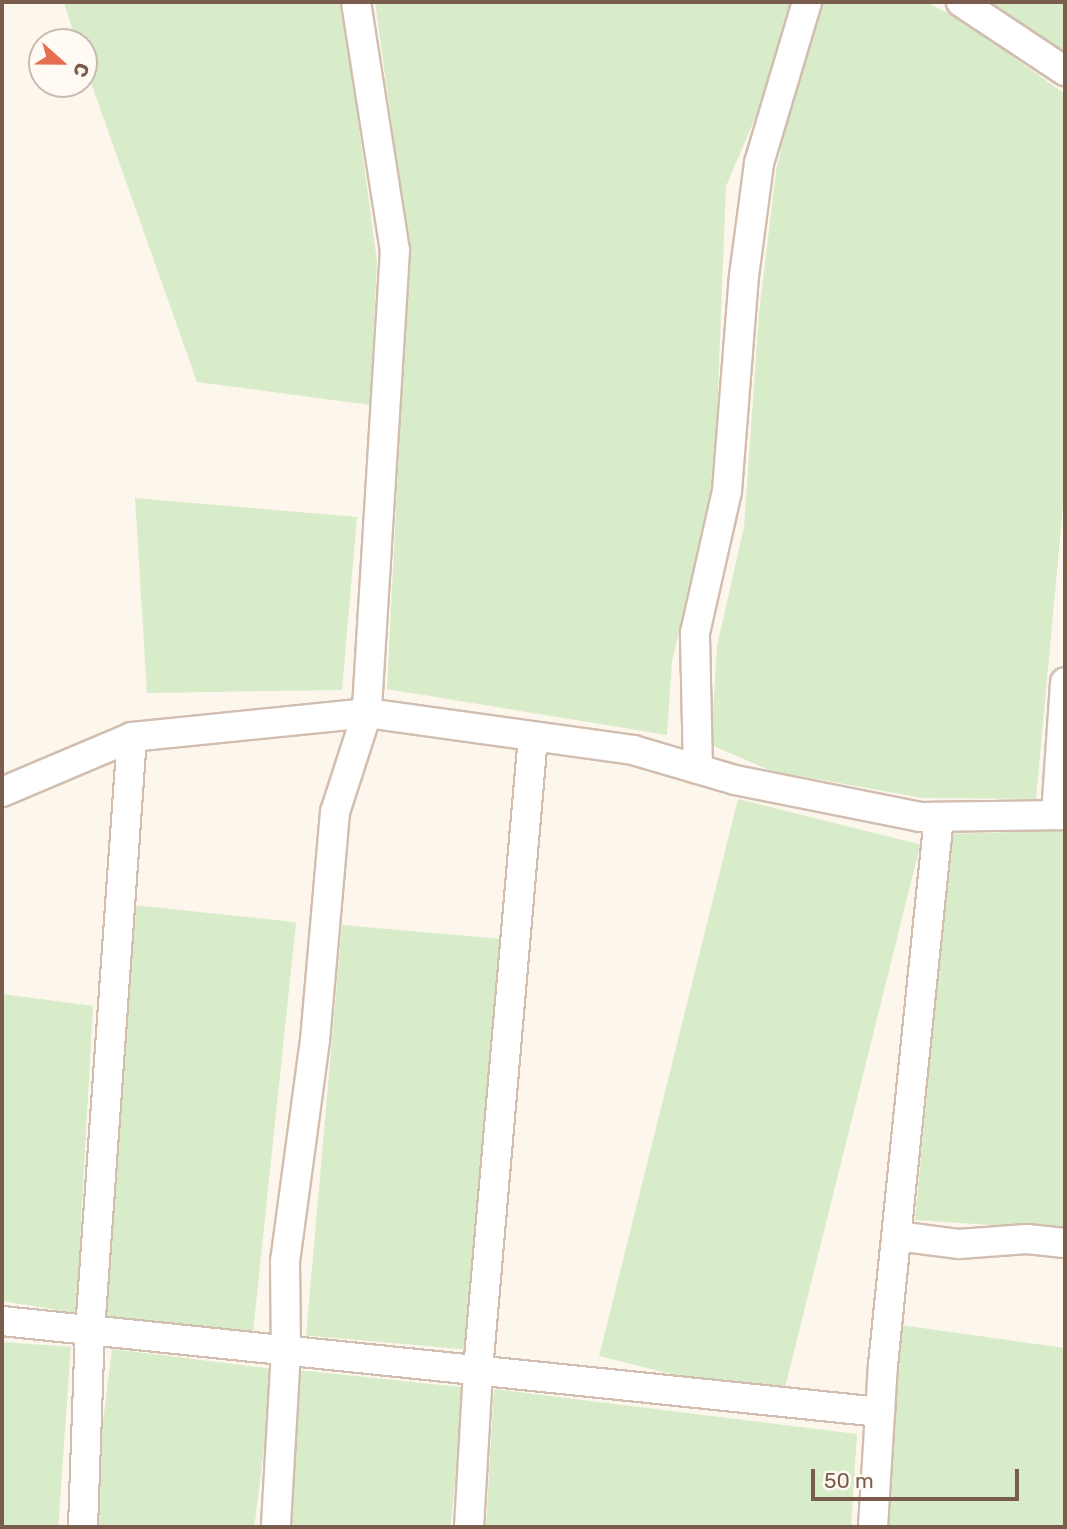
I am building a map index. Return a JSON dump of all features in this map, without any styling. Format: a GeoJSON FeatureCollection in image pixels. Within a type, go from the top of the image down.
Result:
{"type":"FeatureCollection","features":[{"type":"Feature","properties":{"kind":"lane"},"geometry":{"type":"LineString","coordinates":[[276,1527],[286,1351],[285,1261],[315,1040],[335,812],[367,713],[395,250],[356,2]]}},
{"type":"Feature","properties":{"kind":"lane"},"geometry":{"type":"LineString","coordinates":[[698,769],[695,633],[727,491],[744,276],[759,163],[807,2]]}},
{"type":"Feature","properties":{"kind":"lane"},"geometry":{"type":"LineString","coordinates":[[961,2],[1065,71]]}},
{"type":"Feature","properties":{"kind":"lane"},"geometry":{"type":"LineString","coordinates":[[2,792],[132,737],[367,713],[633,750],[698,769],[907,815],[1060,815],[1065,682]]}},
{"type":"Feature","properties":{"kind":"lane"},"geometry":{"type":"LineString","coordinates":[[469,1527],[478,1370],[533,736]]}},
{"type":"Feature","properties":{"kind":"lane"},"geometry":{"type":"LineString","coordinates":[[83,1527],[90,1331],[132,737]]}},
{"type":"Feature","properties":{"kind":"lane"},"geometry":{"type":"LineString","coordinates":[[873,1527],[880,1412],[939,817]]}},
{"type":"Feature","properties":{"kind":"lane"},"geometry":{"type":"LineString","coordinates":[[897,1236],[959,1244],[1027,1240],[1065,1243]]}},
{"type":"Feature","properties":{"kind":"lane"},"geometry":{"type":"LineString","coordinates":[[2,1321],[880,1412]]}},
{"type":"Feature","properties":{"kind":"green space"},"geometry":{"type":"Polygon","coordinates":[[[64,2],[342,2],[377,261],[370,405],[197,382],[96,98],[98,28],[72,28],[64,2]]]}},
{"type":"Feature","properties":{"kind":"green space"},"geometry":{"type":"Polygon","coordinates":[[[375,2],[795,2],[786,46],[726,186],[714,493],[672,661],[667,735],[387,689],[409,251],[375,2]]]}},
{"type":"Feature","properties":{"kind":"green space"},"geometry":{"type":"Polygon","coordinates":[[[815,2],[926,2],[963,21],[1065,94],[1065,484],[1036,799],[923,798],[772,771],[711,745],[717,646],[744,527],[759,313],[776,171],[815,2]]]}},
{"type":"Feature","properties":{"kind":"green space"},"geometry":{"type":"Polygon","coordinates":[[[991,2],[1065,2],[1065,59],[991,2]]]}},
{"type":"Feature","properties":{"kind":"green space"},"geometry":{"type":"Polygon","coordinates":[[[135,498],[357,517],[342,690],[147,693],[135,498]]]}},
{"type":"Feature","properties":{"kind":"green space"},"geometry":{"type":"Polygon","coordinates":[[[738,799],[920,844],[782,1401],[599,1356],[738,799]]]}},
{"type":"Feature","properties":{"kind":"green space"},"geometry":{"type":"Polygon","coordinates":[[[1065,830],[1065,1230],[915,1220],[951,834],[1065,830]]]}},
{"type":"Feature","properties":{"kind":"green space"},"geometry":{"type":"Polygon","coordinates":[[[133,905],[296,922],[253,1334],[90,1317],[133,905]]]}},
{"type":"Feature","properties":{"kind":"green space"},"geometry":{"type":"Polygon","coordinates":[[[342,925],[502,939],[466,1349],[306,1335],[342,925]]]}},
{"type":"Feature","properties":{"kind":"green space"},"geometry":{"type":"Polygon","coordinates":[[[2,994],[93,1006],[76,1313],[2,1301],[2,994]]]}},
{"type":"Feature","properties":{"kind":"green space"},"geometry":{"type":"Polygon","coordinates":[[[901,1325],[1065,1348],[1065,1527],[886,1527],[901,1325]]]}},
{"type":"Feature","properties":{"kind":"green space"},"geometry":{"type":"Polygon","coordinates":[[[2,1342],[71,1347],[58,1527],[2,1527],[2,1342]]]}},
{"type":"Feature","properties":{"kind":"green space"},"geometry":{"type":"Polygon","coordinates":[[[112,1349],[274,1369],[254,1527],[90,1526],[112,1349]]]}},
{"type":"Feature","properties":{"kind":"green space"},"geometry":{"type":"Polygon","coordinates":[[[299,1370],[465,1387],[450,1527],[283,1526],[299,1370]]]}},
{"type":"Feature","properties":{"kind":"green space"},"geometry":{"type":"Polygon","coordinates":[[[494,1389],[857,1434],[851,1527],[486,1527],[494,1389]]]}}]}
